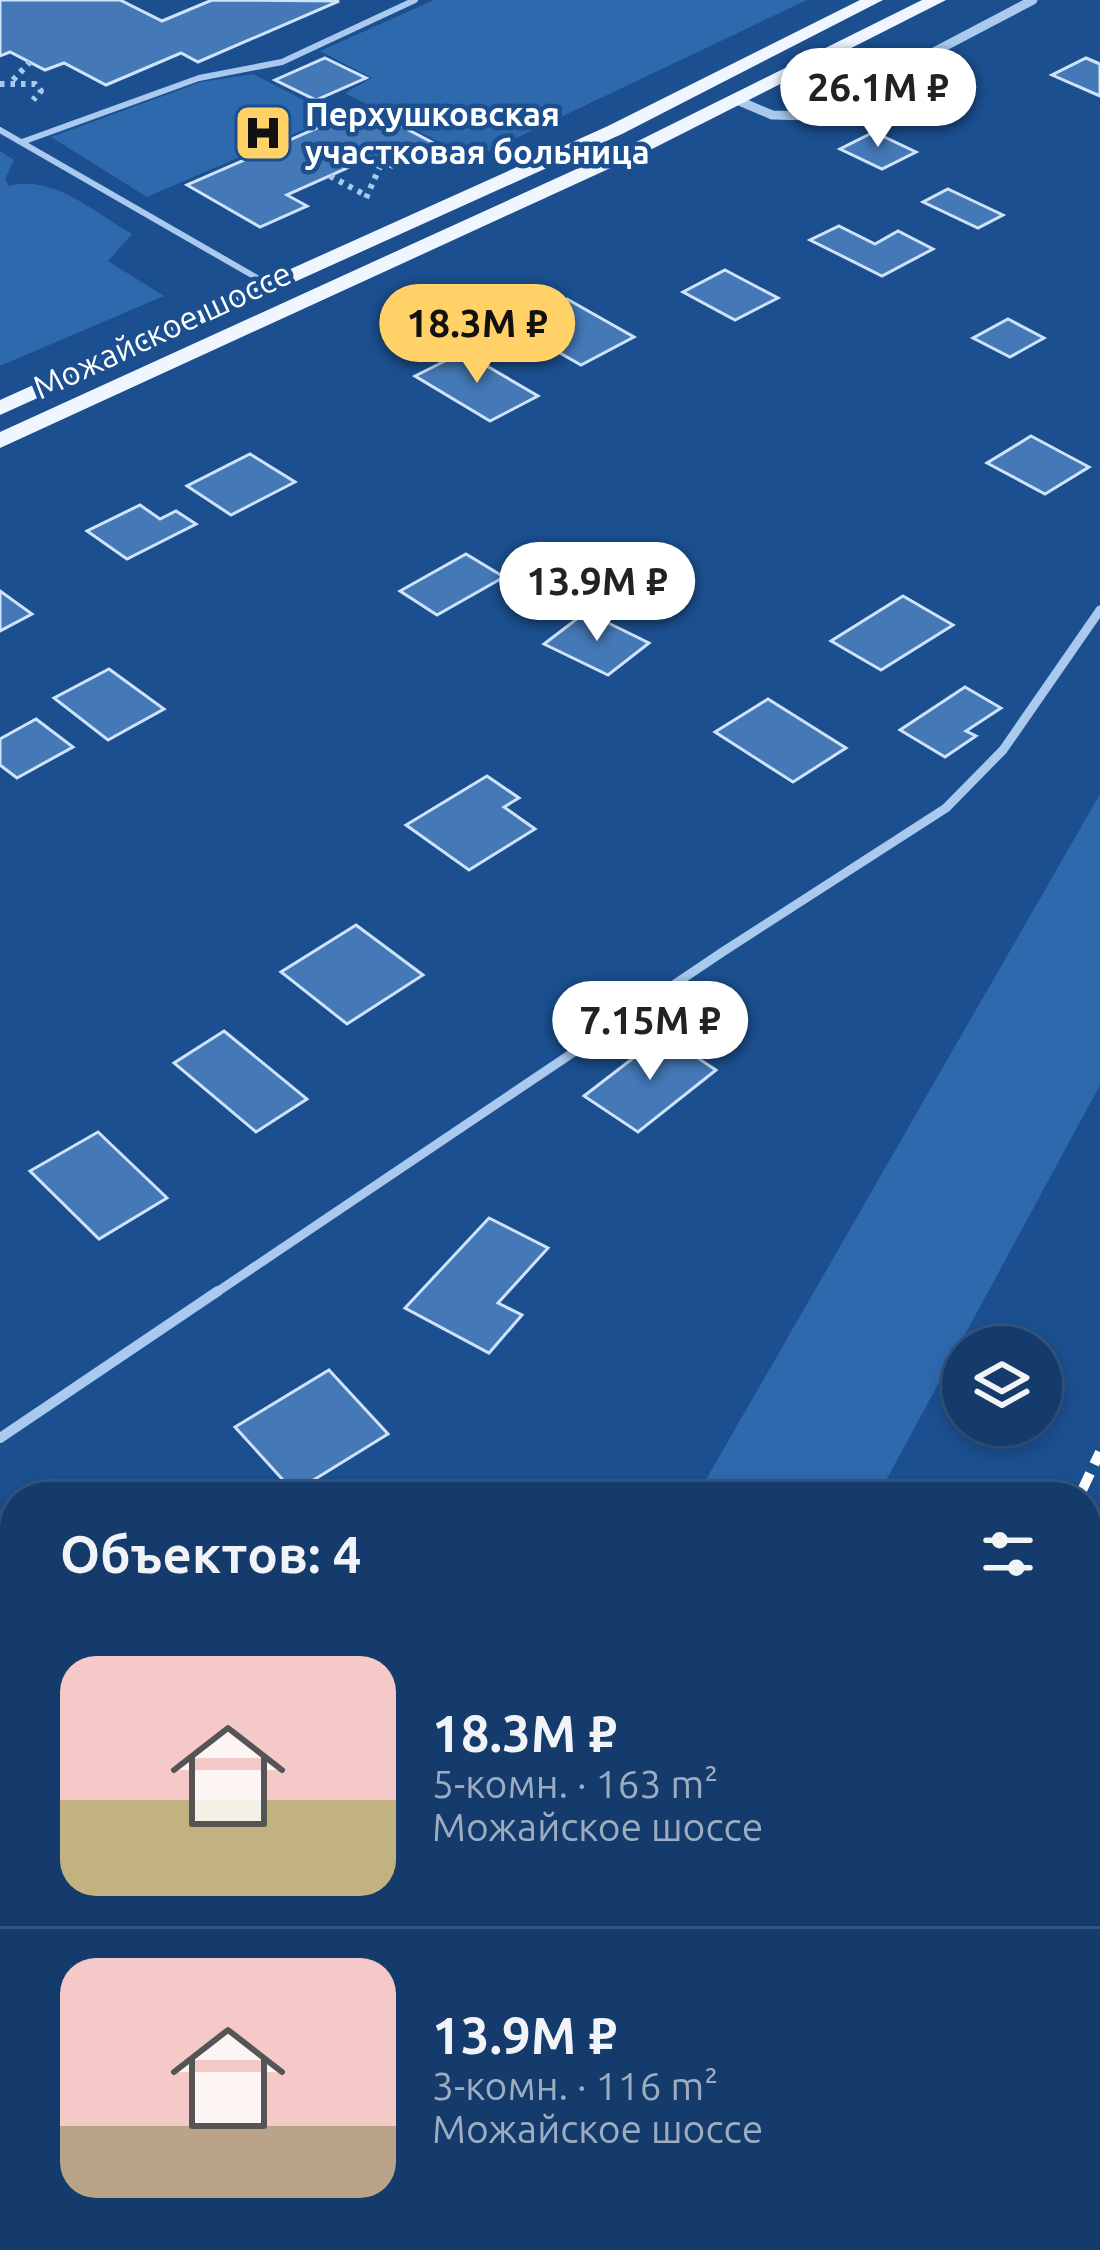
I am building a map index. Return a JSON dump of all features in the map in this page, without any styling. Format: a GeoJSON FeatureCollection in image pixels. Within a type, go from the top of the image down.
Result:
{"type":"FeatureCollection","features":[{"type":"Feature","properties":{"kind":"main road","name":"Можайское шоссе"},"geometry":{"type":"LineString","coordinates":[[0,408],[614,130],[874,0]]}},
{"type":"Feature","properties":{"kind":"main road","name":"Можайское шоссе"},"geometry":{"type":"LineString","coordinates":[[0,441],[737,100],[937,0]]}},
{"type":"Feature","properties":{"kind":"street"},"geometry":{"type":"LineString","coordinates":[[737,100],[772,115],[812,116],[1033,0]]}},
{"type":"Feature","properties":{"kind":"lane"},"geometry":{"type":"LineString","coordinates":[[22,142],[199,78],[282,62],[415,0]]}},
{"type":"Feature","properties":{"kind":"lane"},"geometry":{"type":"LineString","coordinates":[[0,130],[271,286]]}},
{"type":"Feature","properties":{"kind":"lane"},"geometry":{"type":"LineString","coordinates":[[0,1438],[724,951],[946,808],[1004,750],[1100,610]]}},
{"type":"Feature","properties":{"kind":"path"},"geometry":{"type":"LineString","coordinates":[[12,81],[30,62]]}},
{"type":"Feature","properties":{"kind":"path"},"geometry":{"type":"LineString","coordinates":[[0,84],[28,82],[41,91],[22,104]]}},
{"type":"Feature","properties":{"kind":"path"},"geometry":{"type":"LineString","coordinates":[[348,206],[368,196],[382,162]]}},
{"type":"Feature","properties":{"kind":"path"},"geometry":{"type":"LineString","coordinates":[[331,176],[368,196]]}},
{"type":"Feature","properties":{"kind":"shaded area"},"geometry":{"type":"Polygon","coordinates":[[[434,0],[807,0],[472,159],[345,93],[372,78],[320,51],[434,0]]]}},
{"type":"Feature","properties":{"kind":"shaded area"},"geometry":{"type":"Polygon","coordinates":[[[253,74],[335,116],[147,197],[51,137],[201,82],[253,74]]]}},
{"type":"Feature","properties":{"kind":"shaded area"},"geometry":{"type":"Polygon","coordinates":[[[0,151],[14,160],[5,179],[9,186],[41,185],[57,190],[132,234],[108,261],[164,296],[0,366],[0,151]]]}},
{"type":"Feature","properties":{"kind":"shaded area"},"geometry":{"type":"Polygon","coordinates":[[[1100,794],[1100,1085],[970,1326],[942,1326],[942,1377],[885,1482],[705,1482],[1100,794]]]}},
{"type":"Feature","properties":{"kind":"building"},"geometry":{"type":"Polygon","coordinates":[[[0,0],[120,0],[162,21],[212,0],[339,1],[198,62],[181,53],[106,85],[64,63],[45,70],[10,52],[0,56],[0,0]]]}},
{"type":"Feature","properties":{"kind":"building"},"geometry":{"type":"Polygon","coordinates":[[[325,58],[366,78],[316,100],[275,80],[325,58]]]}},
{"type":"Feature","properties":{"kind":"building"},"geometry":{"type":"Polygon","coordinates":[[[1086,58],[1100,64],[1100,96],[1052,75],[1086,58]]]}},
{"type":"Feature","properties":{"kind":"building"},"geometry":{"type":"Polygon","coordinates":[[[365,107],[439,146],[392,167],[372,157],[287,195],[307,206],[260,227],[187,185],[365,107]]]}},
{"type":"Feature","properties":{"kind":"building"},"geometry":{"type":"Polygon","coordinates":[[[874,132],[916,152],[882,169],[840,149],[874,132]]]}},
{"type":"Feature","properties":{"kind":"building"},"geometry":{"type":"Polygon","coordinates":[[[948,189],[1003,215],[978,228],[923,202],[948,189]]]}},
{"type":"Feature","properties":{"kind":"building"},"geometry":{"type":"Polygon","coordinates":[[[839,226],[875,244],[898,231],[933,249],[882,276],[810,240],[839,226]]]}},
{"type":"Feature","properties":{"kind":"building"},"geometry":{"type":"Polygon","coordinates":[[[725,270],[778,298],[735,320],[683,292],[725,270]]]}},
{"type":"Feature","properties":{"kind":"building"},"geometry":{"type":"Polygon","coordinates":[[[567,299],[634,337],[581,365],[513,326],[567,299]]]}},
{"type":"Feature","properties":{"kind":"building"},"geometry":{"type":"Polygon","coordinates":[[[1008,319],[1044,338],[1010,357],[973,338],[1008,319]]]}},
{"type":"Feature","properties":{"kind":"building"},"geometry":{"type":"Polygon","coordinates":[[[463,352],[538,396],[490,421],[415,376],[463,352]]]}},
{"type":"Feature","properties":{"kind":"building"},"geometry":{"type":"Polygon","coordinates":[[[1031,436],[1089,467],[1045,494],[987,463],[1031,436]]]}},
{"type":"Feature","properties":{"kind":"building"},"geometry":{"type":"Polygon","coordinates":[[[250,454],[295,482],[231,515],[187,486],[250,454]]]}},
{"type":"Feature","properties":{"kind":"building"},"geometry":{"type":"Polygon","coordinates":[[[140,505],[160,519],[176,511],[196,524],[127,559],[87,531],[140,505]]]}},
{"type":"Feature","properties":{"kind":"building"},"geometry":{"type":"Polygon","coordinates":[[[466,554],[504,577],[437,615],[400,591],[466,554]]]}},
{"type":"Feature","properties":{"kind":"building"},"geometry":{"type":"Polygon","coordinates":[[[0,591],[32,614],[0,631],[0,591]]]}},
{"type":"Feature","properties":{"kind":"building"},"geometry":{"type":"Polygon","coordinates":[[[903,596],[953,625],[881,670],[831,641],[903,596]]]}},
{"type":"Feature","properties":{"kind":"building"},"geometry":{"type":"Polygon","coordinates":[[[586,612],[649,643],[608,675],[544,644],[586,612]]]}},
{"type":"Feature","properties":{"kind":"building"},"geometry":{"type":"Polygon","coordinates":[[[109,669],[164,709],[108,740],[54,698],[109,669]]]}},
{"type":"Feature","properties":{"kind":"building"},"geometry":{"type":"Polygon","coordinates":[[[965,687],[1001,708],[966,731],[976,736],[945,757],[900,730],[965,687]]]}},
{"type":"Feature","properties":{"kind":"building"},"geometry":{"type":"Polygon","coordinates":[[[768,699],[846,748],[793,782],[715,732],[768,699]]]}},
{"type":"Feature","properties":{"kind":"building"},"geometry":{"type":"Polygon","coordinates":[[[36,719],[73,747],[17,778],[0,765],[0,739],[36,719]]]}},
{"type":"Feature","properties":{"kind":"building"},"geometry":{"type":"Polygon","coordinates":[[[487,776],[519,798],[504,807],[535,829],[469,870],[406,825],[487,776]]]}},
{"type":"Feature","properties":{"kind":"building"},"geometry":{"type":"Polygon","coordinates":[[[356,925],[423,975],[347,1024],[281,972],[356,925]]]}},
{"type":"Feature","properties":{"kind":"building"},"geometry":{"type":"Polygon","coordinates":[[[224,1031],[307,1099],[256,1132],[174,1063],[224,1031]]]}},
{"type":"Feature","properties":{"kind":"building"},"geometry":{"type":"Polygon","coordinates":[[[663,1035],[716,1070],[638,1132],[584,1096],[663,1035]]]}},
{"type":"Feature","properties":{"kind":"building"},"geometry":{"type":"Polygon","coordinates":[[[98,1132],[167,1198],[99,1239],[30,1171],[98,1132]]]}},
{"type":"Feature","properties":{"kind":"building"},"geometry":{"type":"Polygon","coordinates":[[[489,1218],[548,1248],[498,1303],[522,1315],[489,1353],[405,1308],[489,1218]]]}},
{"type":"Feature","properties":{"kind":"building"},"geometry":{"type":"Polygon","coordinates":[[[329,1370],[388,1434],[310,1482],[285,1482],[235,1427],[329,1370]]]}},
{"type":"Feature","properties":{"kind":"railway"},"geometry":{"type":"LineString","coordinates":[[1086,1482],[1100,1452]]}},
{"type":"Feature","properties":{"kind":"place","name":"Перхушковская участковая больница"},"geometry":{"type":"Point","coordinates":[263,133]}}]}
